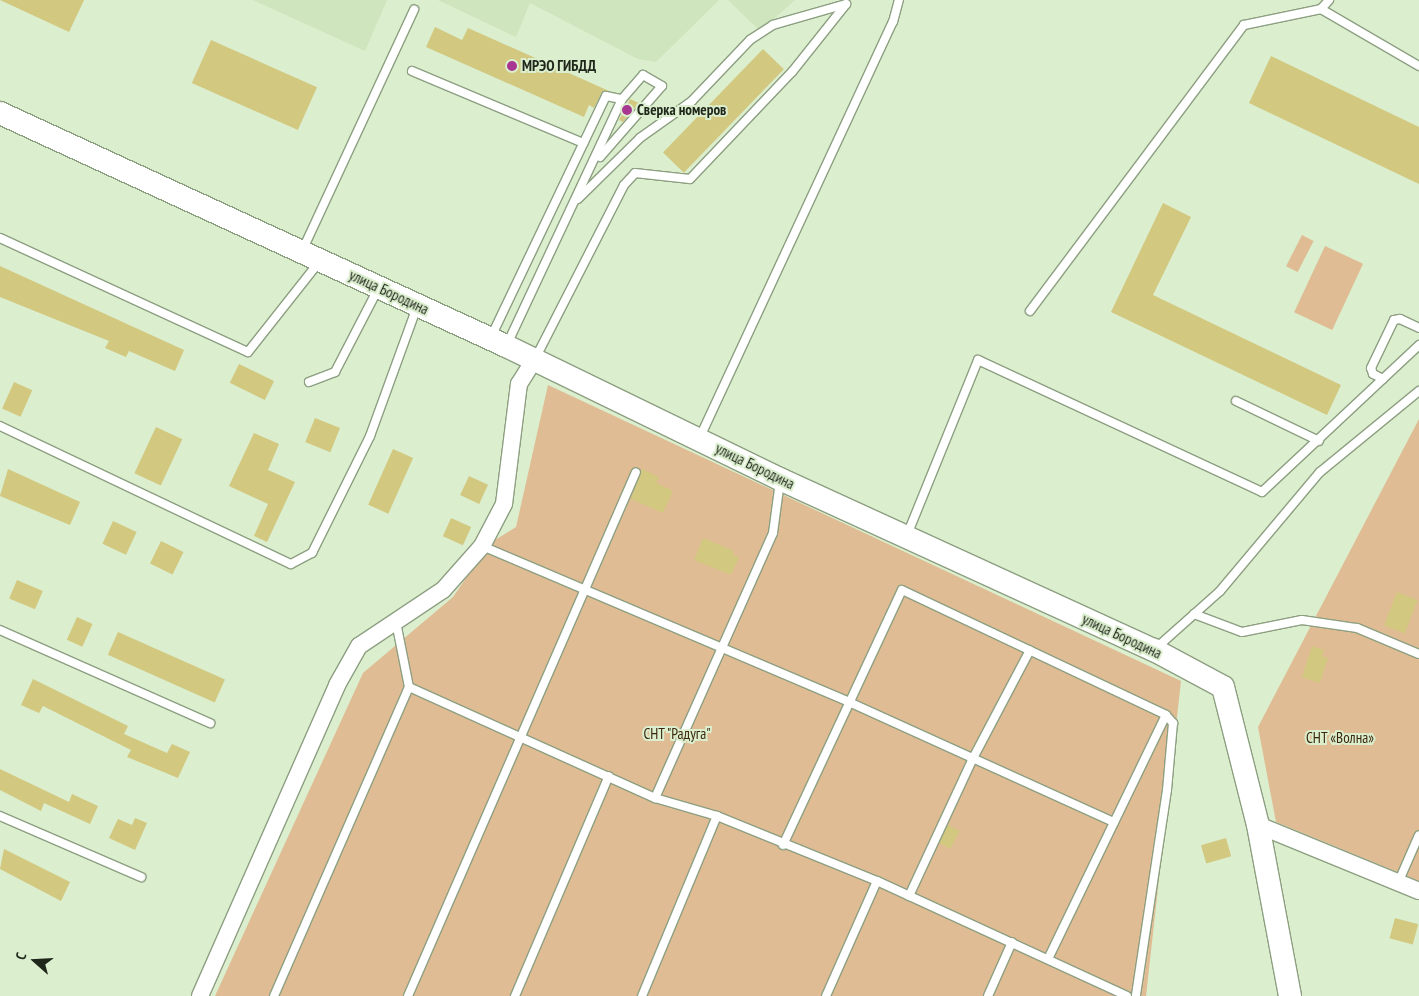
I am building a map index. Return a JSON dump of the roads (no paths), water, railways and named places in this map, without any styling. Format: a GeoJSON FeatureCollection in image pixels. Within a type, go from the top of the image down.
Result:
{"type":"FeatureCollection","features":[{"type":"Feature","properties":{"kind":"main road","name":"улица Бородина"},"geometry":{"type":"LineString","coordinates":[[0,114],[498,342],[533,362],[780,479],[1154,650],[1222,687],[1258,825],[1290,996]]}},
{"type":"Feature","properties":{"kind":"street"},"geometry":{"type":"LineString","coordinates":[[200,996],[337,685],[359,646],[395,620],[443,590],[482,546],[504,504],[519,384],[533,362]]}},
{"type":"Feature","properties":{"kind":"street"},"geometry":{"type":"LineString","coordinates":[[1258,825],[1419,891]]}},
{"type":"Feature","properties":{"kind":"lane"},"geometry":{"type":"LineString","coordinates":[[699,439],[725,390],[893,22],[899,0]]}},
{"type":"Feature","properties":{"kind":"lane"},"geometry":{"type":"LineString","coordinates":[[1030,311],[1244,25],[1321,9],[1329,0]]}},
{"type":"Feature","properties":{"kind":"lane"},"geometry":{"type":"LineString","coordinates":[[578,199],[640,138],[692,101],[750,40],[773,25],[850,2]]}},
{"type":"Feature","properties":{"kind":"lane"},"geometry":{"type":"LineString","coordinates":[[533,362],[624,185],[635,173],[690,179],[792,72],[850,2]]}},
{"type":"Feature","properties":{"kind":"lane"},"geometry":{"type":"LineString","coordinates":[[1321,9],[1419,66]]}},
{"type":"Feature","properties":{"kind":"lane"},"geometry":{"type":"LineString","coordinates":[[0,238],[248,352],[311,256],[414,10]]}},
{"type":"Feature","properties":{"kind":"lane"},"geometry":{"type":"LineString","coordinates":[[412,71],[583,143]]}},
{"type":"Feature","properties":{"kind":"lane"},"geometry":{"type":"LineString","coordinates":[[498,342],[578,199],[622,99],[643,75],[662,86],[595,162]]}},
{"type":"Feature","properties":{"kind":"lane"},"geometry":{"type":"LineString","coordinates":[[498,342],[583,143],[606,96],[622,99]]}},
{"type":"Feature","properties":{"kind":"lane"},"geometry":{"type":"LineString","coordinates":[[308,382],[335,372],[378,287]]}},
{"type":"Feature","properties":{"kind":"lane"},"geometry":{"type":"LineString","coordinates":[[0,426],[291,564],[312,553],[370,436],[417,305]]}},
{"type":"Feature","properties":{"kind":"lane"},"geometry":{"type":"LineString","coordinates":[[1384,379],[1373,374],[1371,368],[1394,320],[1400,318],[1419,328]]}},
{"type":"Feature","properties":{"kind":"lane"},"geometry":{"type":"LineString","coordinates":[[906,537],[978,360],[1256,492],[1268,490],[1419,345]]}},
{"type":"Feature","properties":{"kind":"lane"},"geometry":{"type":"LineString","coordinates":[[1154,650],[1220,591],[1320,472],[1419,391]]}},
{"type":"Feature","properties":{"kind":"lane"},"geometry":{"type":"LineString","coordinates":[[1236,401],[1319,441]]}},
{"type":"Feature","properties":{"kind":"lane"},"geometry":{"type":"LineString","coordinates":[[408,996],[581,591],[636,472]]}},
{"type":"Feature","properties":{"kind":"lane"},"geometry":{"type":"LineString","coordinates":[[655,798],[773,533],[780,479]]}},
{"type":"Feature","properties":{"kind":"lane"},"geometry":{"type":"LineString","coordinates":[[482,546],[581,591],[850,702],[972,760],[1114,822]]}},
{"type":"Feature","properties":{"kind":"lane"},"geometry":{"type":"LineString","coordinates":[[783,845],[902,590],[1166,715],[1173,723],[1167,790],[1136,996]]}},
{"type":"Feature","properties":{"kind":"lane"},"geometry":{"type":"LineString","coordinates":[[1194,614],[1242,632],[1302,620],[1357,628],[1419,654]]}},
{"type":"Feature","properties":{"kind":"lane"},"geometry":{"type":"LineString","coordinates":[[274,996],[409,687],[395,620]]}},
{"type":"Feature","properties":{"kind":"lane"},"geometry":{"type":"LineString","coordinates":[[0,630],[210,723]]}},
{"type":"Feature","properties":{"kind":"lane"},"geometry":{"type":"LineString","coordinates":[[909,896],[972,760],[1030,650]]}},
{"type":"Feature","properties":{"kind":"lane"},"geometry":{"type":"LineString","coordinates":[[409,687],[655,798],[717,816],[783,845],[876,881],[1127,996]]}},
{"type":"Feature","properties":{"kind":"lane"},"geometry":{"type":"LineString","coordinates":[[1048,959],[1166,715]]}},
{"type":"Feature","properties":{"kind":"lane"},"geometry":{"type":"LineString","coordinates":[[515,996],[609,776]]}},
{"type":"Feature","properties":{"kind":"lane"},"geometry":{"type":"LineString","coordinates":[[0,816],[140,877]]}},
{"type":"Feature","properties":{"kind":"lane"},"geometry":{"type":"LineString","coordinates":[[642,996],[717,816]]}},
{"type":"Feature","properties":{"kind":"lane"},"geometry":{"type":"LineString","coordinates":[[1398,883],[1419,835]]}},
{"type":"Feature","properties":{"kind":"lane"},"geometry":{"type":"LineString","coordinates":[[826,996],[876,881]]}},
{"type":"Feature","properties":{"kind":"lane"},"geometry":{"type":"LineString","coordinates":[[988,996],[1012,942]]}},
{"type":"Feature","properties":{"kind":"place","name":"МРЭО ГИБДД"},"geometry":{"type":"Point","coordinates":[512,66]}},
{"type":"Feature","properties":{"kind":"place","name":"Сверка номеров"},"geometry":{"type":"Point","coordinates":[627,110]}},
{"type":"Feature","properties":{"kind":"park label","name":"СНТ \"Радуга\""},"geometry":{"type":"Point","coordinates":[677,734]}},
{"type":"Feature","properties":{"kind":"park label","name":"СНТ «Волна»"},"geometry":{"type":"Point","coordinates":[1340,738]}}]}
